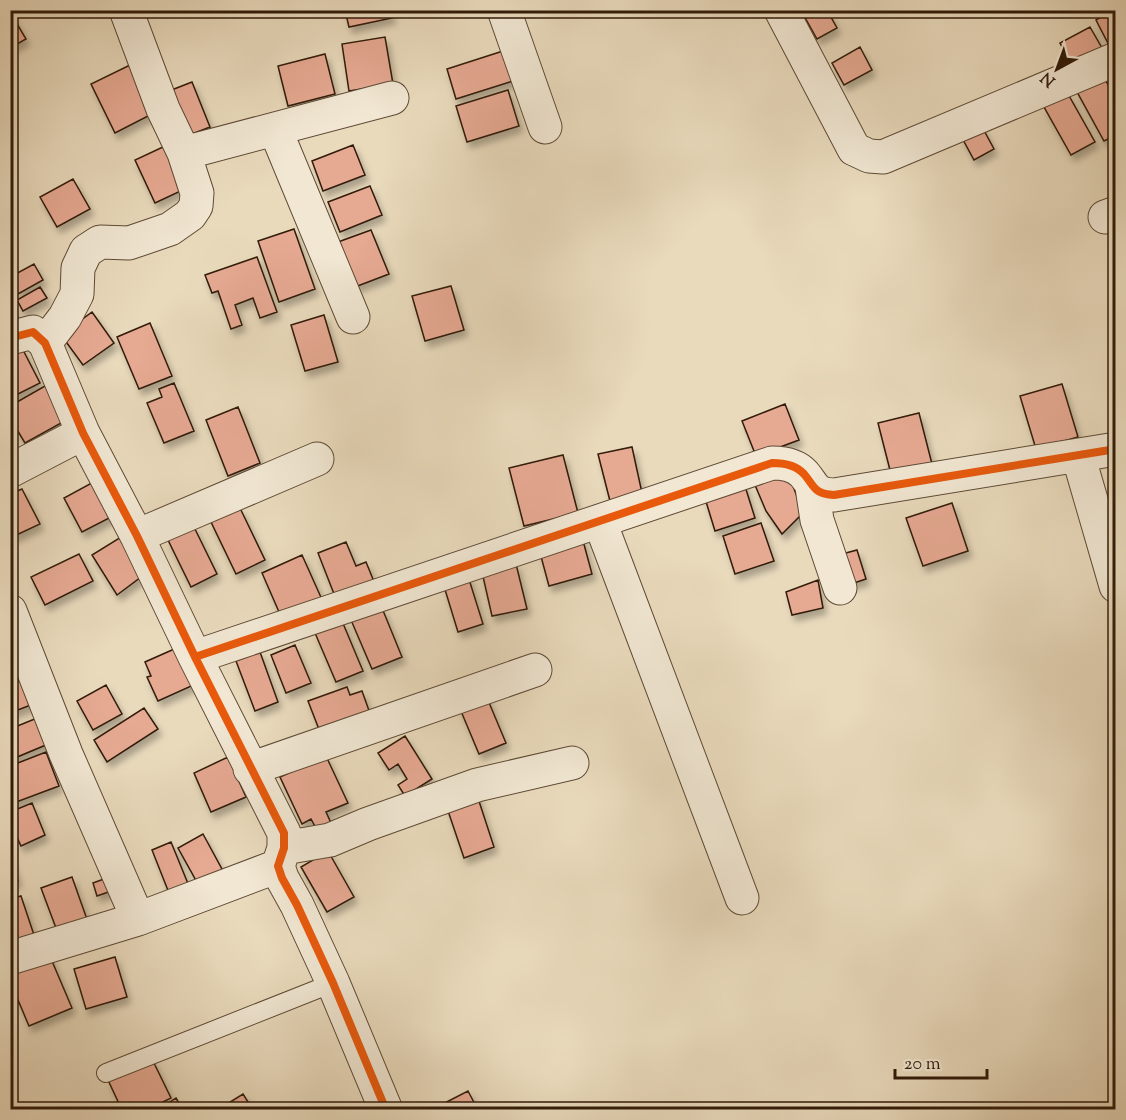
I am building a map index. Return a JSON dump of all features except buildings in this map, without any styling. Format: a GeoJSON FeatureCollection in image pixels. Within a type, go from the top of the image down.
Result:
{"type":"FeatureCollection","features":[{"type":"Feature","properties":{"kind":"street"},"geometry":{"type":"LineString","coordinates":[[45,343],[65,317],[77,294],[78,268],[86,251],[100,242],[129,243],[170,229],[190,215],[196,206],[197,193],[184,153],[163,109],[126,10]]}},
{"type":"Feature","properties":{"kind":"street"},"geometry":{"type":"LineString","coordinates":[[504,10],[545,127]]}},
{"type":"Feature","properties":{"kind":"street"},"geometry":{"type":"LineString","coordinates":[[781,10],[854,149],[869,156],[883,157],[920,143],[1116,59]]}},
{"type":"Feature","properties":{"kind":"street"},"geometry":{"type":"LineString","coordinates":[[184,153],[392,98]]}},
{"type":"Feature","properties":{"kind":"street"},"geometry":{"type":"LineString","coordinates":[[275,129],[353,317]]}},
{"type":"Feature","properties":{"kind":"street"},"geometry":{"type":"LineString","coordinates":[[10,338],[33,332],[45,343],[83,433],[137,536],[250,769],[284,833],[281,857],[282,878],[297,905],[333,984],[386,1110]]}},
{"type":"Feature","properties":{"kind":"street"},"geometry":{"type":"LineString","coordinates":[[10,471],[83,433]]}},
{"type":"Feature","properties":{"kind":"street"},"geometry":{"type":"LineString","coordinates":[[812,487],[823,494],[834,495],[1116,449]]}},
{"type":"Feature","properties":{"kind":"street"},"geometry":{"type":"LineString","coordinates":[[1078,455],[1116,586]]}},
{"type":"Feature","properties":{"kind":"street"},"geometry":{"type":"LineString","coordinates":[[137,536],[317,459]]}},
{"type":"Feature","properties":{"kind":"street"},"geometry":{"type":"LineString","coordinates":[[195,657],[772,463],[783,463],[794,467],[803,473],[812,487],[817,520],[840,588]]}},
{"type":"Feature","properties":{"kind":"street"},"geometry":{"type":"LineString","coordinates":[[600,522],[742,898]]}},
{"type":"Feature","properties":{"kind":"street"},"geometry":{"type":"LineString","coordinates":[[10,611],[66,754],[138,919]]}},
{"type":"Feature","properties":{"kind":"street"},"geometry":{"type":"LineString","coordinates":[[250,769],[535,670]]}},
{"type":"Feature","properties":{"kind":"street"},"geometry":{"type":"LineString","coordinates":[[10,958],[138,919],[281,857],[477,785],[572,763]]}},
{"type":"Feature","properties":{"kind":"lane"},"geometry":{"type":"LineString","coordinates":[[106,1073],[333,984]]}},
{"type":"Feature","properties":{"kind":"cycle path"},"geometry":{"type":"LineString","coordinates":[[10,338],[33,332],[45,343],[83,433],[137,536],[284,833],[284,848],[278,866],[282,878],[333,983],[386,1110]]}},
{"type":"Feature","properties":{"kind":"cycle path"},"geometry":{"type":"LineString","coordinates":[[195,657],[772,463],[797,468],[819,491],[834,495],[1116,449]]}}]}
